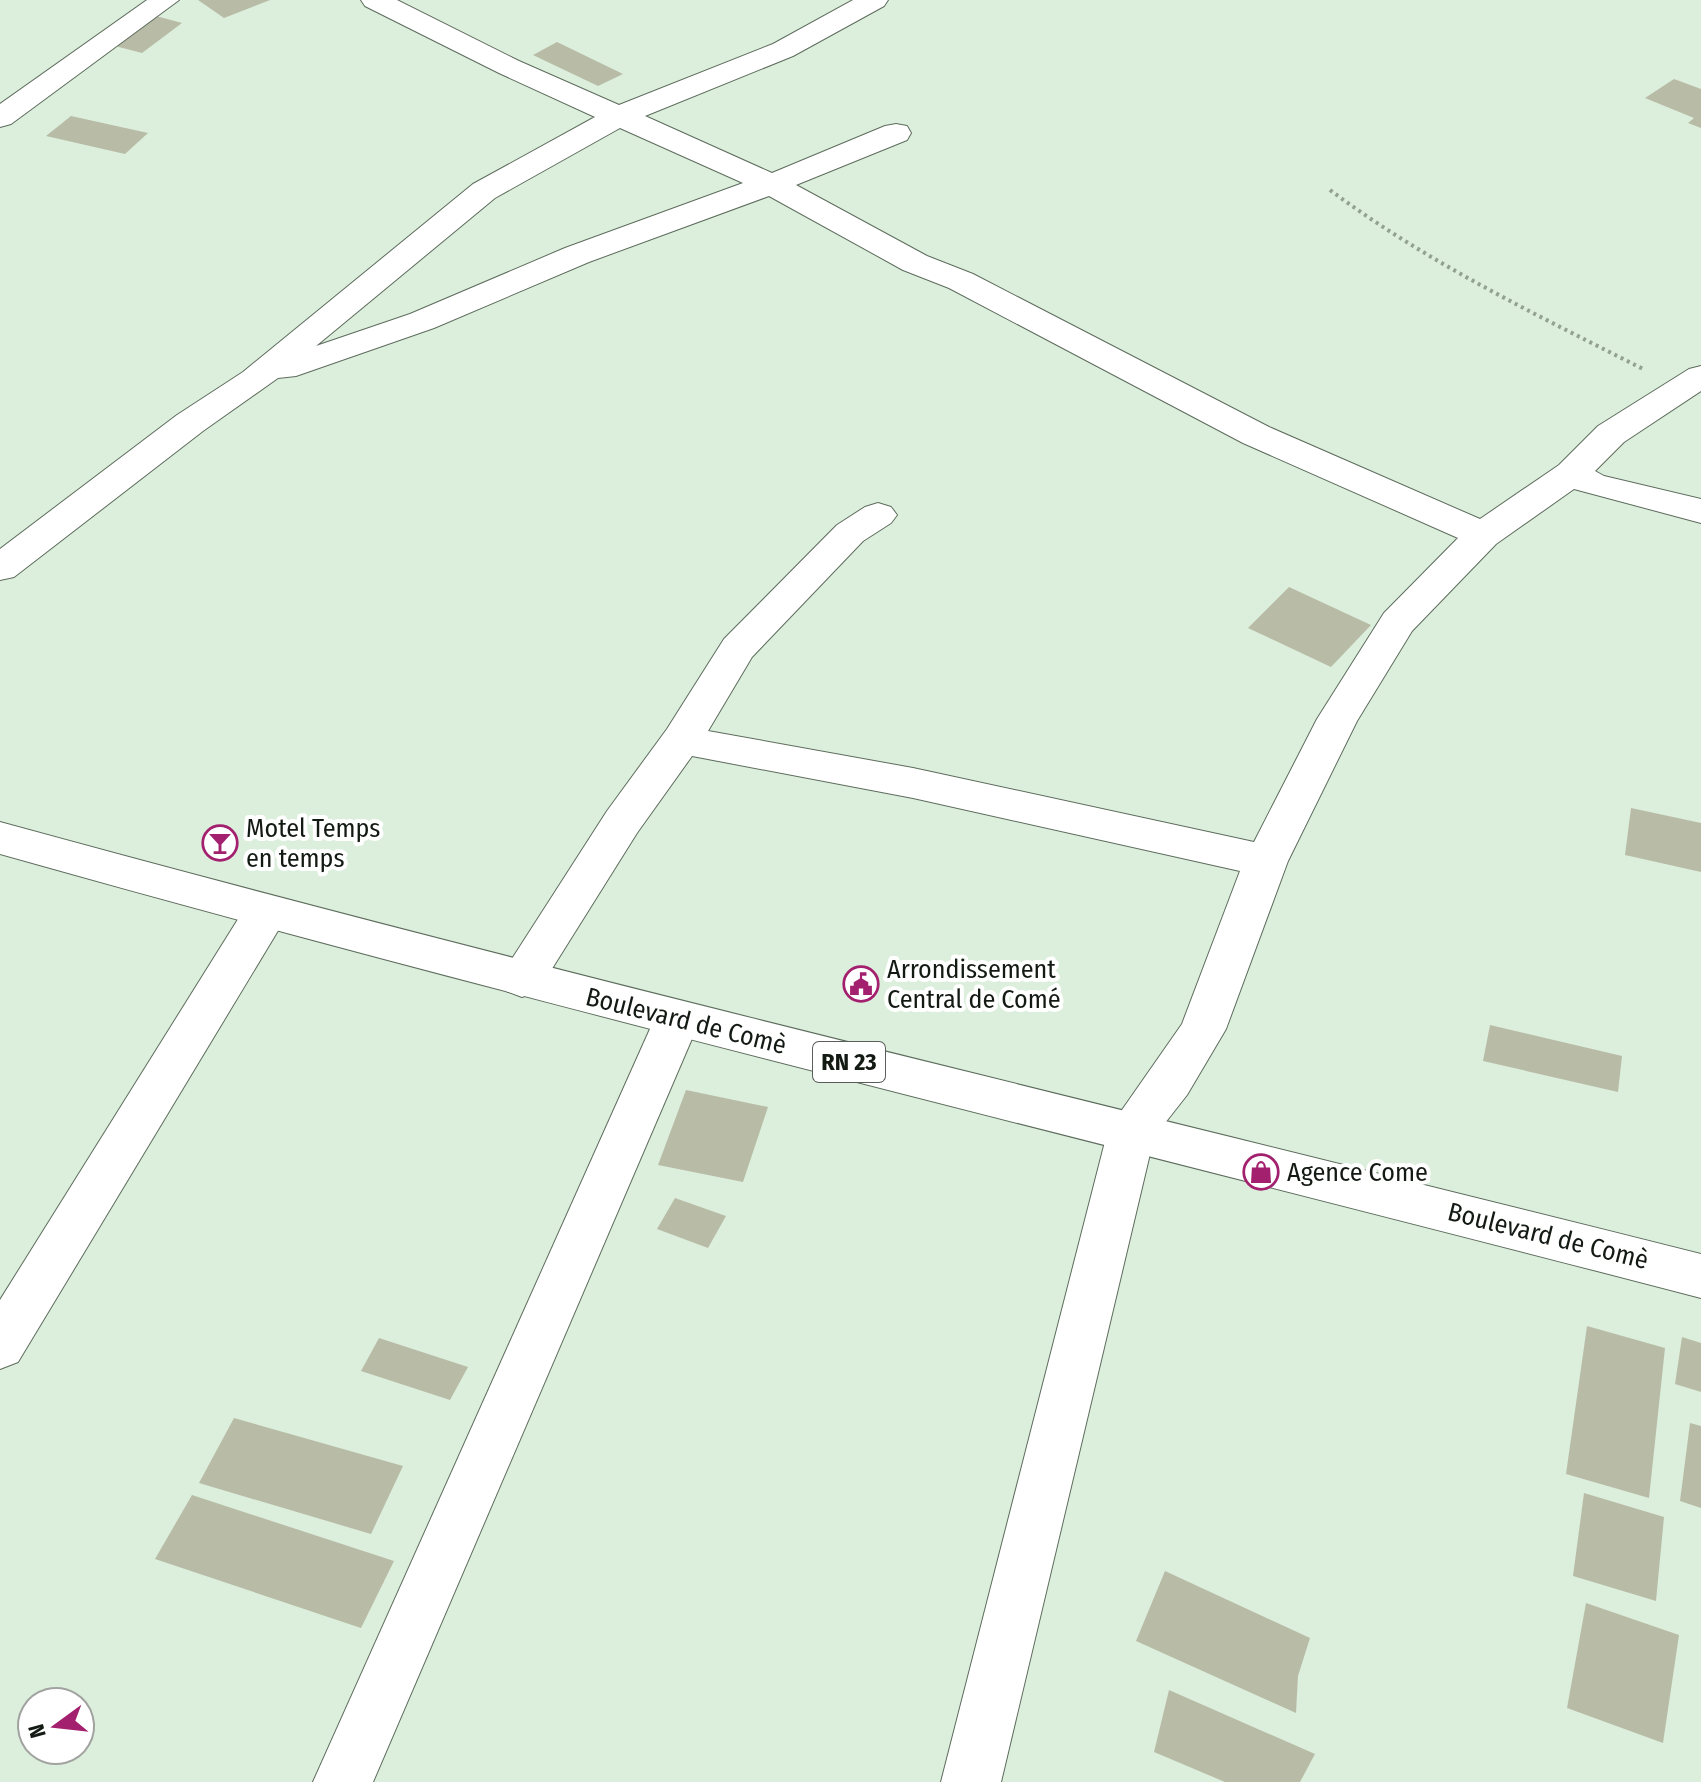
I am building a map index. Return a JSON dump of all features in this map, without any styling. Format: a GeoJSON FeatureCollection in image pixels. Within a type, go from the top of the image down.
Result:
{"type":"FeatureCollection","features":[{"type":"Feature","properties":{"kind":"street"},"geometry":{"type":"LineString","coordinates":[[0,118],[165,0]]}},
{"type":"Feature","properties":{"kind":"street"},"geometry":{"type":"LineString","coordinates":[[375,0],[509,67],[771,184],[915,263],[961,281],[1256,435],[1483,535]]}},
{"type":"Feature","properties":{"kind":"street"},"geometry":{"type":"LineString","coordinates":[[0,568],[190,423],[255,379],[484,191],[589,131],[783,50],[874,0]]}},
{"type":"Feature","properties":{"kind":"street"},"geometry":{"type":"LineString","coordinates":[[255,379],[422,321],[577,255],[771,184],[896,133]]}},
{"type":"Feature","properties":{"kind":"street"},"geometry":{"type":"LineString","coordinates":[[971,1782],[1132,1130],[1170,1082],[1203,1029],[1266,861],[1337,719],[1398,622],[1483,535],[1572,473],[1611,434],[1691,382]]}},
{"type":"Feature","properties":{"kind":"street"},"geometry":{"type":"LineString","coordinates":[[1572,473],[1592,484],[1701,511]]}},
{"type":"Feature","properties":{"kind":"street"},"geometry":{"type":"LineString","coordinates":[[522,979],[622,822],[682,739],[738,648],[850,533],[878,515]]}},
{"type":"Feature","properties":{"kind":"street"},"geometry":{"type":"LineString","coordinates":[[682,739],[721,749],[913,783],[1266,861]]}},
{"type":"Feature","properties":{"kind":"street","name":"Boulevard de Comè"},"geometry":{"type":"LineString","coordinates":[[0,838],[266,912],[677,1020],[1132,1130],[1701,1276]]}},
{"type":"Feature","properties":{"kind":"street"},"geometry":{"type":"LineString","coordinates":[[0,1346],[266,912]]}},
{"type":"Feature","properties":{"kind":"street"},"geometry":{"type":"LineString","coordinates":[[343,1782],[677,1020]]}},
{"type":"Feature","properties":{"kind":"path"},"geometry":{"type":"LineString","coordinates":[[1330,190],[1384,230],[1501,298],[1691,382]]}},
{"type":"Feature","properties":{"kind":"building"},"geometry":{"type":"Polygon","coordinates":[[[198,0],[270,0],[224,18],[198,0]]]}},
{"type":"Feature","properties":{"kind":"building"},"geometry":{"type":"Polygon","coordinates":[[[156,16],[182,23],[142,53],[115,46],[156,16]]]}},
{"type":"Feature","properties":{"kind":"building"},"geometry":{"type":"Polygon","coordinates":[[[557,42],[623,74],[598,86],[533,55],[557,42]]]}},
{"type":"Feature","properties":{"kind":"building"},"geometry":{"type":"Polygon","coordinates":[[[1674,79],[1701,89],[1701,128],[1688,123],[1694,118],[1645,98],[1674,79]]]}},
{"type":"Feature","properties":{"kind":"building"},"geometry":{"type":"Polygon","coordinates":[[[71,116],[148,133],[125,154],[46,136],[71,116]]]}},
{"type":"Feature","properties":{"kind":"building"},"geometry":{"type":"Polygon","coordinates":[[[1289,587],[1371,625],[1331,667],[1248,628],[1289,587]]]}},
{"type":"Feature","properties":{"kind":"building"},"geometry":{"type":"Polygon","coordinates":[[[1631,808],[1701,823],[1701,872],[1625,855],[1631,808]]]}},
{"type":"Feature","properties":{"kind":"building"},"geometry":{"type":"Polygon","coordinates":[[[1490,1025],[1622,1056],[1618,1092],[1483,1061],[1490,1025]]]}},
{"type":"Feature","properties":{"kind":"building"},"geometry":{"type":"Polygon","coordinates":[[[686,1090],[768,1107],[743,1182],[658,1165],[686,1090]]]}},
{"type":"Feature","properties":{"kind":"building"},"geometry":{"type":"Polygon","coordinates":[[[675,1198],[726,1216],[708,1248],[657,1229],[675,1198]]]}},
{"type":"Feature","properties":{"kind":"building"},"geometry":{"type":"Polygon","coordinates":[[[1587,1326],[1665,1348],[1649,1498],[1566,1474],[1587,1326]]]}},
{"type":"Feature","properties":{"kind":"building"},"geometry":{"type":"Polygon","coordinates":[[[1682,1337],[1701,1343],[1701,1392],[1675,1384],[1682,1337]]]}},
{"type":"Feature","properties":{"kind":"building"},"geometry":{"type":"Polygon","coordinates":[[[379,1338],[468,1367],[450,1400],[361,1371],[379,1338]]]}},
{"type":"Feature","properties":{"kind":"building"},"geometry":{"type":"Polygon","coordinates":[[[234,1418],[403,1466],[371,1534],[199,1483],[234,1418]]]}},
{"type":"Feature","properties":{"kind":"building"},"geometry":{"type":"Polygon","coordinates":[[[1690,1423],[1701,1426],[1701,1508],[1680,1501],[1690,1423]]]}},
{"type":"Feature","properties":{"kind":"building"},"geometry":{"type":"Polygon","coordinates":[[[1584,1493],[1664,1517],[1656,1601],[1573,1576],[1584,1493]]]}},
{"type":"Feature","properties":{"kind":"building"},"geometry":{"type":"Polygon","coordinates":[[[192,1495],[394,1561],[361,1628],[155,1559],[192,1495]]]}},
{"type":"Feature","properties":{"kind":"building"},"geometry":{"type":"Polygon","coordinates":[[[1165,1571],[1310,1638],[1298,1676],[1296,1713],[1136,1641],[1165,1571]]]}},
{"type":"Feature","properties":{"kind":"building"},"geometry":{"type":"Polygon","coordinates":[[[1586,1603],[1679,1635],[1663,1743],[1567,1708],[1586,1603]]]}},
{"type":"Feature","properties":{"kind":"building"},"geometry":{"type":"Polygon","coordinates":[[[1169,1690],[1315,1754],[1300,1782],[1225,1782],[1154,1752],[1169,1690]]]}},
{"type":"Feature","properties":{"kind":"place","name":"Motel Temps en temps"},"geometry":{"type":"Point","coordinates":[220,843]}},
{"type":"Feature","properties":{"kind":"place","name":"Arrondissement Central de Comé"},"geometry":{"type":"Point","coordinates":[861,984]}},
{"type":"Feature","properties":{"kind":"place","name":"Agence Come"},"geometry":{"type":"Point","coordinates":[1261,1172]}}]}
